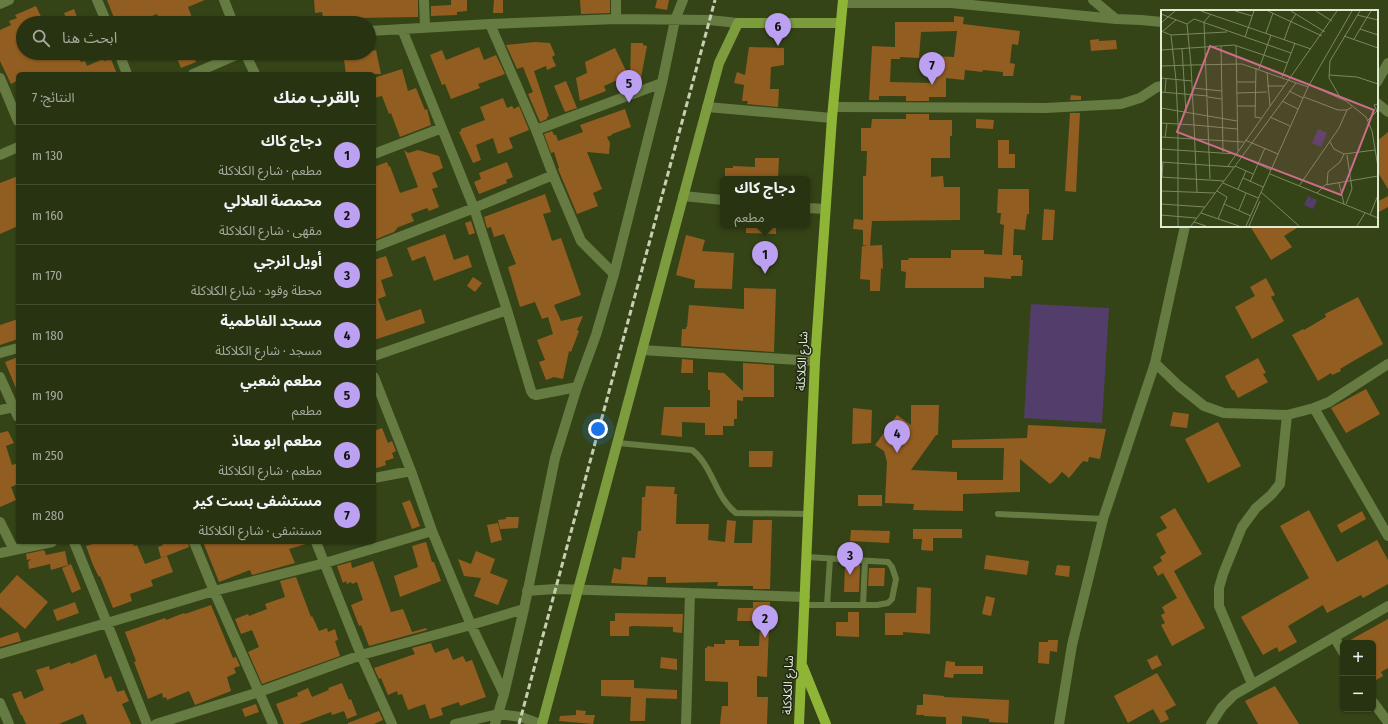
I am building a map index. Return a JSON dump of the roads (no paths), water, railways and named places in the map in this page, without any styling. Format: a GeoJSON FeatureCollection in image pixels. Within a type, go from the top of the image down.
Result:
{"type":"FeatureCollection","features":[{"type":"Feature","properties":{"kind":"main road","name":"شارع الكلاكلة"},"geometry":{"type":"LineString","coordinates":[[799,724],[815,361],[832,118],[843,2]]}},
{"type":"Feature","properties":{"kind":"main road"},"geometry":{"type":"LineString","coordinates":[[801,663],[826,724]]}},
{"type":"Feature","properties":{"kind":"street"},"geometry":{"type":"LineString","coordinates":[[0,4],[9,0]]}},
{"type":"Feature","properties":{"kind":"street"},"geometry":{"type":"LineString","coordinates":[[97,0],[104,16]]}},
{"type":"Feature","properties":{"kind":"street"},"geometry":{"type":"LineString","coordinates":[[224,0],[230,16]]}},
{"type":"Feature","properties":{"kind":"street"},"geometry":{"type":"LineString","coordinates":[[424,0],[425,27]]}},
{"type":"Feature","properties":{"kind":"street"},"geometry":{"type":"LineString","coordinates":[[616,0],[616,19]]}},
{"type":"Feature","properties":{"kind":"street"},"geometry":{"type":"LineString","coordinates":[[496,719],[504,694],[524,609],[555,458],[577,387],[596,335],[614,274],[662,83],[675,20],[683,0]]}},
{"type":"Feature","properties":{"kind":"street"},"geometry":{"type":"LineString","coordinates":[[1093,0],[1116,19]]}},
{"type":"Feature","properties":{"kind":"street"},"geometry":{"type":"LineString","coordinates":[[843,2],[951,3],[1161,22]]}},
{"type":"Feature","properties":{"kind":"street"},"geometry":{"type":"LineString","coordinates":[[376,31],[425,27],[616,19],[841,23]]}},
{"type":"Feature","properties":{"kind":"street"},"geometry":{"type":"LineString","coordinates":[[455,724],[521,717],[541,724],[579,590],[718,63],[738,22]]}},
{"type":"Feature","properties":{"kind":"street"},"geometry":{"type":"LineString","coordinates":[[490,24],[536,130],[581,241],[614,274]]}},
{"type":"Feature","properties":{"kind":"street"},"geometry":{"type":"LineString","coordinates":[[402,29],[474,208],[531,391],[536,395],[577,387]]}},
{"type":"Feature","properties":{"kind":"street"},"geometry":{"type":"LineString","coordinates":[[122,60],[126,72]]}},
{"type":"Feature","properties":{"kind":"street"},"geometry":{"type":"LineString","coordinates":[[198,72],[225,60]]}},
{"type":"Feature","properties":{"kind":"street"},"geometry":{"type":"LineString","coordinates":[[248,60],[253,72]]}},
{"type":"Feature","properties":{"kind":"street"},"geometry":{"type":"LineString","coordinates":[[1378,80],[1388,63]]}},
{"type":"Feature","properties":{"kind":"street"},"geometry":{"type":"LineString","coordinates":[[0,78],[16,116]]}},
{"type":"Feature","properties":{"kind":"street"},"geometry":{"type":"LineString","coordinates":[[536,130],[662,83]]}},
{"type":"Feature","properties":{"kind":"street"},"geometry":{"type":"LineString","coordinates":[[833,108],[1045,108],[1121,104],[1140,98],[1157,87],[1161,86]]}},
{"type":"Feature","properties":{"kind":"street"},"geometry":{"type":"LineString","coordinates":[[1378,104],[1388,112]]}},
{"type":"Feature","properties":{"kind":"street"},"geometry":{"type":"LineString","coordinates":[[707,107],[832,118]]}},
{"type":"Feature","properties":{"kind":"street"},"geometry":{"type":"LineString","coordinates":[[376,153],[442,128]]}},
{"type":"Feature","properties":{"kind":"street"},"geometry":{"type":"LineString","coordinates":[[0,154],[16,148]]}},
{"type":"Feature","properties":{"kind":"street"},"geometry":{"type":"LineString","coordinates":[[376,246],[553,175]]}},
{"type":"Feature","properties":{"kind":"street"},"geometry":{"type":"LineString","coordinates":[[683,196],[720,200]]}},
{"type":"Feature","properties":{"kind":"street"},"geometry":{"type":"LineString","coordinates":[[810,208],[826,209]]}},
{"type":"Feature","properties":{"kind":"street"},"geometry":{"type":"LineString","coordinates":[[1059,724],[1072,645],[1103,519],[1156,363],[1185,227]]}},
{"type":"Feature","properties":{"kind":"street"},"geometry":{"type":"LineString","coordinates":[[376,355],[507,310]]}},
{"type":"Feature","properties":{"kind":"street"},"geometry":{"type":"LineString","coordinates":[[0,353],[16,349]]}},
{"type":"Feature","properties":{"kind":"street"},"geometry":{"type":"LineString","coordinates":[[642,350],[815,361]]}},
{"type":"Feature","properties":{"kind":"street"},"geometry":{"type":"LineString","coordinates":[[1156,363],[1179,386],[1204,406],[1224,413],[1287,415],[1314,408],[1329,402],[1388,364]]}},
{"type":"Feature","properties":{"kind":"street"},"geometry":{"type":"LineString","coordinates":[[0,377],[16,407],[0,410]]}},
{"type":"Feature","properties":{"kind":"street"},"geometry":{"type":"LineString","coordinates":[[376,382],[411,471],[432,531],[471,625],[504,694]]}},
{"type":"Feature","properties":{"kind":"street"},"geometry":{"type":"LineString","coordinates":[[1314,408],[1388,536]]}},
{"type":"Feature","properties":{"kind":"street"},"geometry":{"type":"LineString","coordinates":[[1252,684],[1219,606],[1220,588],[1223,574],[1242,527],[1256,508],[1280,484],[1287,415]]}},
{"type":"Feature","properties":{"kind":"street"},"geometry":{"type":"LineString","coordinates":[[376,478],[411,471]]}},
{"type":"Feature","properties":{"kind":"street"},"geometry":{"type":"LineString","coordinates":[[0,522],[14,550]]}},
{"type":"Feature","properties":{"kind":"street"},"geometry":{"type":"LineString","coordinates":[[0,654],[214,591],[325,563],[432,531]]}},
{"type":"Feature","properties":{"kind":"street"},"geometry":{"type":"LineString","coordinates":[[0,553],[42,544]]}},
{"type":"Feature","properties":{"kind":"street"},"geometry":{"type":"LineString","coordinates":[[75,544],[147,724]]}},
{"type":"Feature","properties":{"kind":"street"},"geometry":{"type":"LineString","coordinates":[[195,544],[273,724]]}},
{"type":"Feature","properties":{"kind":"street"},"geometry":{"type":"LineString","coordinates":[[317,544],[361,655],[392,724]]}},
{"type":"Feature","properties":{"kind":"street"},"geometry":{"type":"LineString","coordinates":[[527,591],[555,589],[690,592],[805,601]]}},
{"type":"Feature","properties":{"kind":"street"},"geometry":{"type":"LineString","coordinates":[[686,724],[690,592]]}},
{"type":"Feature","properties":{"kind":"street"},"geometry":{"type":"LineString","coordinates":[[1211,724],[1222,707],[1234,695],[1388,606]]}},
{"type":"Feature","properties":{"kind":"street"},"geometry":{"type":"LineString","coordinates":[[156,724],[259,692],[361,655],[524,609]]}},
{"type":"Feature","properties":{"kind":"street"},"geometry":{"type":"LineString","coordinates":[[1334,637],[1340,647]]}},
{"type":"Feature","properties":{"kind":"street"},"geometry":{"type":"LineString","coordinates":[[0,703],[9,724]]}},
{"type":"Feature","properties":{"kind":"street"},"geometry":{"type":"LineString","coordinates":[[1376,706],[1388,722]]}},
{"type":"Feature","properties":{"kind":"lane"},"geometry":{"type":"LineString","coordinates":[[618,443],[692,450],[699,455],[704,462],[729,507],[736,512],[809,514]]}},
{"type":"Feature","properties":{"kind":"lane"},"geometry":{"type":"LineString","coordinates":[[998,514],[1103,519]]}},
{"type":"Feature","properties":{"kind":"lane"},"geometry":{"type":"LineString","coordinates":[[805,601],[827,605],[877,605],[888,603],[892,599],[896,579],[892,567],[888,562],[807,557]]}},
{"type":"Feature","properties":{"kind":"lane"},"geometry":{"type":"LineString","coordinates":[[827,605],[830,559]]}},
{"type":"Feature","properties":{"kind":"lane"},"geometry":{"type":"LineString","coordinates":[[862,605],[865,561]]}},
{"type":"Feature","properties":{"kind":"railway"},"geometry":{"type":"LineString","coordinates":[[519,724],[715,0]]}},
{"type":"Feature","properties":{"kind":"place","name":"مطعم ابو معاذ"},"geometry":{"type":"Point","coordinates":[778,46]}},
{"type":"Feature","properties":{"kind":"place","name":"مستشفى بست كير"},"geometry":{"type":"Point","coordinates":[932,85]}},
{"type":"Feature","properties":{"kind":"place","name":"مطعم شعبي"},"geometry":{"type":"Point","coordinates":[629,103]}},
{"type":"Feature","properties":{"kind":"place","name":"دجاج كاك"},"geometry":{"type":"Point","coordinates":[765,274]}},
{"type":"Feature","properties":{"kind":"place","name":"مسجد الفاطمية"},"geometry":{"type":"Point","coordinates":[897,453]}},
{"type":"Feature","properties":{"kind":"place","name":"أويل انرجي"},"geometry":{"type":"Point","coordinates":[850,575]}},
{"type":"Feature","properties":{"kind":"place","name":"محمصة العلالي"},"geometry":{"type":"Point","coordinates":[765,638]}}]}
